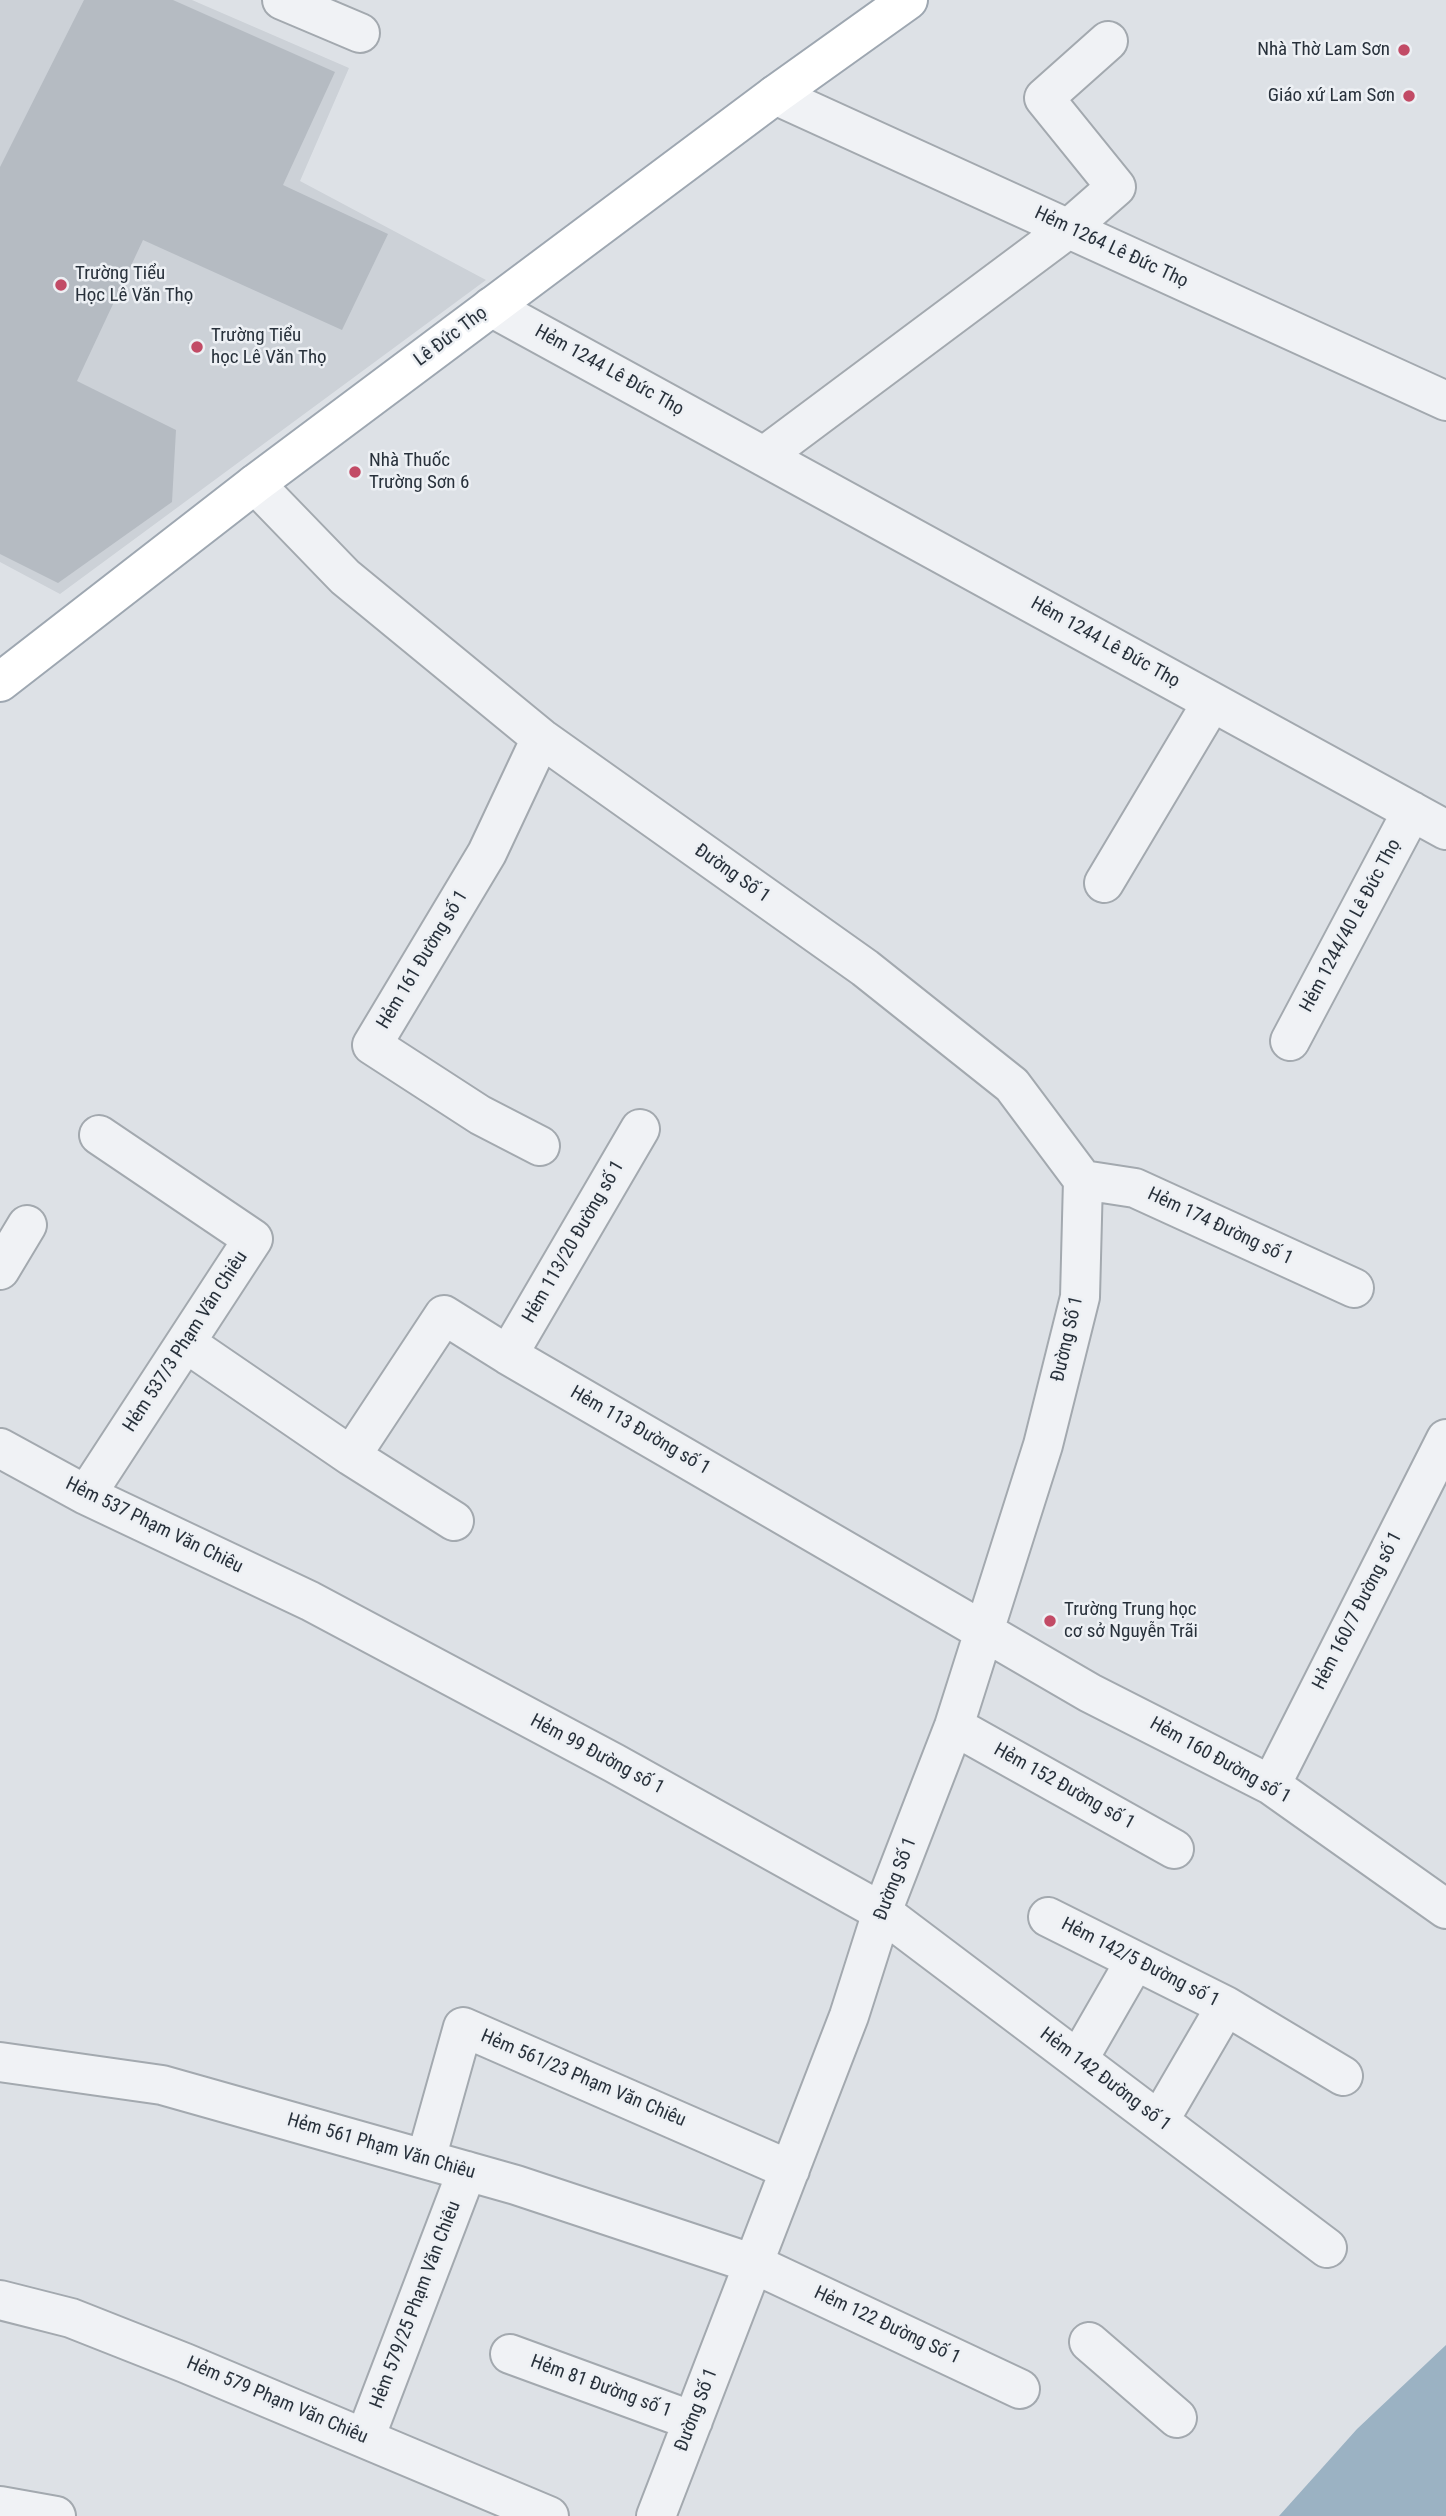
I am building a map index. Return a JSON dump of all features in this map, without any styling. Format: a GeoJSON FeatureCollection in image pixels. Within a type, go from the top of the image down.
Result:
{"type":"FeatureCollection","features":[{"type":"Feature","properties":{"kind":"main road","name":"Lê Đức Thọ"},"geometry":{"type":"LineString","coordinates":[[0,682],[255,484],[775,95],[908,0]]}},
{"type":"Feature","properties":{"kind":"street"},"geometry":{"type":"LineString","coordinates":[[282,0],[360,33]]}},
{"type":"Feature","properties":{"kind":"street"},"geometry":{"type":"LineString","coordinates":[[764,456],[1068,229],[1116,187],[1044,98],[1108,41]]}},
{"type":"Feature","properties":{"kind":"street","name":"Hẻm 1264 Lê Đức Thọ"},"geometry":{"type":"LineString","coordinates":[[775,95],[1446,401]]}},
{"type":"Feature","properties":{"kind":"street","name":"Hẻm 1244 Lê Đức Thọ"},"geometry":{"type":"LineString","coordinates":[[491,307],[1446,830]]}},
{"type":"Feature","properties":{"kind":"street","name":"Đường Số 1"},"geometry":{"type":"LineString","coordinates":[[255,484],[345,577],[541,738],[865,968],[1012,1086],[1083,1180],[1080,1297],[1043,1445],[954,1726],[882,1912],[849,2016],[656,2516]]}},
{"type":"Feature","properties":{"kind":"street"},"geometry":{"type":"LineString","coordinates":[[1104,883],[1212,702]]}},
{"type":"Feature","properties":{"kind":"street","name":"Hẻm 161 Đường số 1"},"geometry":{"type":"LineString","coordinates":[[540,1146],[480,1115],[372,1045],[487,853],[541,738]]}},
{"type":"Feature","properties":{"kind":"street","name":"Hẻm 1244/40 Lê Đức Thọ"},"geometry":{"type":"LineString","coordinates":[[1290,1041],[1412,811]]}},
{"type":"Feature","properties":{"kind":"street","name":"Hẻm 113/20 Đường số 1"},"geometry":{"type":"LineString","coordinates":[[508,1355],[639,1129]]}},
{"type":"Feature","properties":{"kind":"street","name":"Hẻm 537/3 Phạm Văn Chiêu"},"geometry":{"type":"LineString","coordinates":[[86,1496],[253,1239],[99,1135]]}},
{"type":"Feature","properties":{"kind":"street","name":"Hẻm 174 Đường số 1"},"geometry":{"type":"LineString","coordinates":[[1083,1180],[1135,1188],[1354,1288]]}},
{"type":"Feature","properties":{"kind":"street"},"geometry":{"type":"LineString","coordinates":[[0,1270],[27,1226]]}},
{"type":"Feature","properties":{"kind":"street","name":"Hẻm 113 Đường số 1"},"geometry":{"type":"LineString","coordinates":[[351,1456],[444,1315],[508,1355],[984,1630]]}},
{"type":"Feature","properties":{"kind":"street"},"geometry":{"type":"LineString","coordinates":[[186,1343],[351,1456],[454,1521]]}},
{"type":"Feature","properties":{"kind":"street","name":"Hẻm 160/7 Đường số 1"},"geometry":{"type":"LineString","coordinates":[[1271,1785],[1446,1439]]}},
{"type":"Feature","properties":{"kind":"street","name":"Hẻm 537 Phạm Văn Chiêu"},"geometry":{"type":"LineString","coordinates":[[0,1448],[86,1496],[310,1601]]}},
{"type":"Feature","properties":{"kind":"street","name":"Hẻm 99 Đường số 1"},"geometry":{"type":"LineString","coordinates":[[310,1601],[614,1763],[882,1912]]}},
{"type":"Feature","properties":{"kind":"street","name":"Hẻm 160 Đường số 1"},"geometry":{"type":"LineString","coordinates":[[984,1630],[1090,1693],[1271,1785],[1446,1909]]}},
{"type":"Feature","properties":{"kind":"street","name":"Hẻm 152 Đường số 1"},"geometry":{"type":"LineString","coordinates":[[954,1726],[1174,1849]]}},
{"type":"Feature","properties":{"kind":"street","name":"Hẻm 142 Đường số 1"},"geometry":{"type":"LineString","coordinates":[[882,1912],[1327,2248]]}},
{"type":"Feature","properties":{"kind":"street","name":"Hẻm 142/5 Đường số 1"},"geometry":{"type":"LineString","coordinates":[[1048,1917],[1226,2006],[1159,2121]]}},
{"type":"Feature","properties":{"kind":"street"},"geometry":{"type":"LineString","coordinates":[[1078,2060],[1135,1961]]}},
{"type":"Feature","properties":{"kind":"street"},"geometry":{"type":"LineString","coordinates":[[1226,2006],[1343,2076]]}},
{"type":"Feature","properties":{"kind":"street","name":"Hẻm 561/23 Phạm Văn Chiêu"},"geometry":{"type":"LineString","coordinates":[[426,2159],[463,2027],[790,2170]]}},
{"type":"Feature","properties":{"kind":"street","name":"Hẻm 561 Phạm Văn Chiêu"},"geometry":{"type":"LineString","coordinates":[[0,2062],[162,2085],[516,2185],[754,2264]]}},
{"type":"Feature","properties":{"kind":"street","name":"Hẻm 579/25 Phạm Văn Chiêu"},"geometry":{"type":"LineString","coordinates":[[365,2438],[467,2171]]}},
{"type":"Feature","properties":{"kind":"street","name":"Hẻm 122 Đường Số 1"},"geometry":{"type":"LineString","coordinates":[[754,2264],[1020,2389]]}},
{"type":"Feature","properties":{"kind":"street","name":"Hẻm 579 Phạm Văn Chiêu"},"geometry":{"type":"LineString","coordinates":[[0,2300],[71,2318],[185,2362],[549,2516]]}},
{"type":"Feature","properties":{"kind":"street"},"geometry":{"type":"LineString","coordinates":[[1089,2342],[1177,2418]]}},
{"type":"Feature","properties":{"kind":"street","name":"Hẻm 81 Đường số 1"},"geometry":{"type":"LineString","coordinates":[[510,2354],[693,2421]]}},
{"type":"Feature","properties":{"kind":"street"},"geometry":{"type":"LineString","coordinates":[[0,2506],[56,2516]]}},
{"type":"Feature","properties":{"kind":"shaded area","name":"Trường Tiểu học Lê Văn Thọ"},"geometry":{"type":"Polygon","coordinates":[[[0,0],[192,0],[349,68],[300,181],[486,280],[60,594],[0,562],[0,0]]]}},
{"type":"Feature","properties":{"kind":"water"},"geometry":{"type":"Polygon","coordinates":[[[1446,2345],[1446,2516],[1279,2516],[1357,2429],[1446,2345]]]}},
{"type":"Feature","properties":{"kind":"building","name":"Trường Tiểu học Lê Văn Thọ"},"geometry":{"type":"Polygon","coordinates":[[[84,0],[173,0],[335,72],[283,185],[388,234],[342,330],[143,240],[77,381],[176,430],[172,502],[58,583],[0,554],[0,167],[84,0]]]}},
{"type":"Feature","properties":{"kind":"place","name":"Nhà Thờ Lam Sơn"},"geometry":{"type":"Point","coordinates":[1404,50]}},
{"type":"Feature","properties":{"kind":"place","name":"Giáo xứ Lam Sơn"},"geometry":{"type":"Point","coordinates":[1409,96]}},
{"type":"Feature","properties":{"kind":"place","name":"Trường Tiểu Học Lê Văn Thọ"},"geometry":{"type":"Point","coordinates":[61,285]}},
{"type":"Feature","properties":{"kind":"place","name":"Trường Tiểu học Lê Văn Thọ"},"geometry":{"type":"Point","coordinates":[197,347]}},
{"type":"Feature","properties":{"kind":"place","name":"Nhà Thuốc Trường Sơn 6"},"geometry":{"type":"Point","coordinates":[355,472]}},
{"type":"Feature","properties":{"kind":"place","name":"Trường Trung học cơ sở Nguyễn Trãi"},"geometry":{"type":"Point","coordinates":[1050,1621]}}]}
